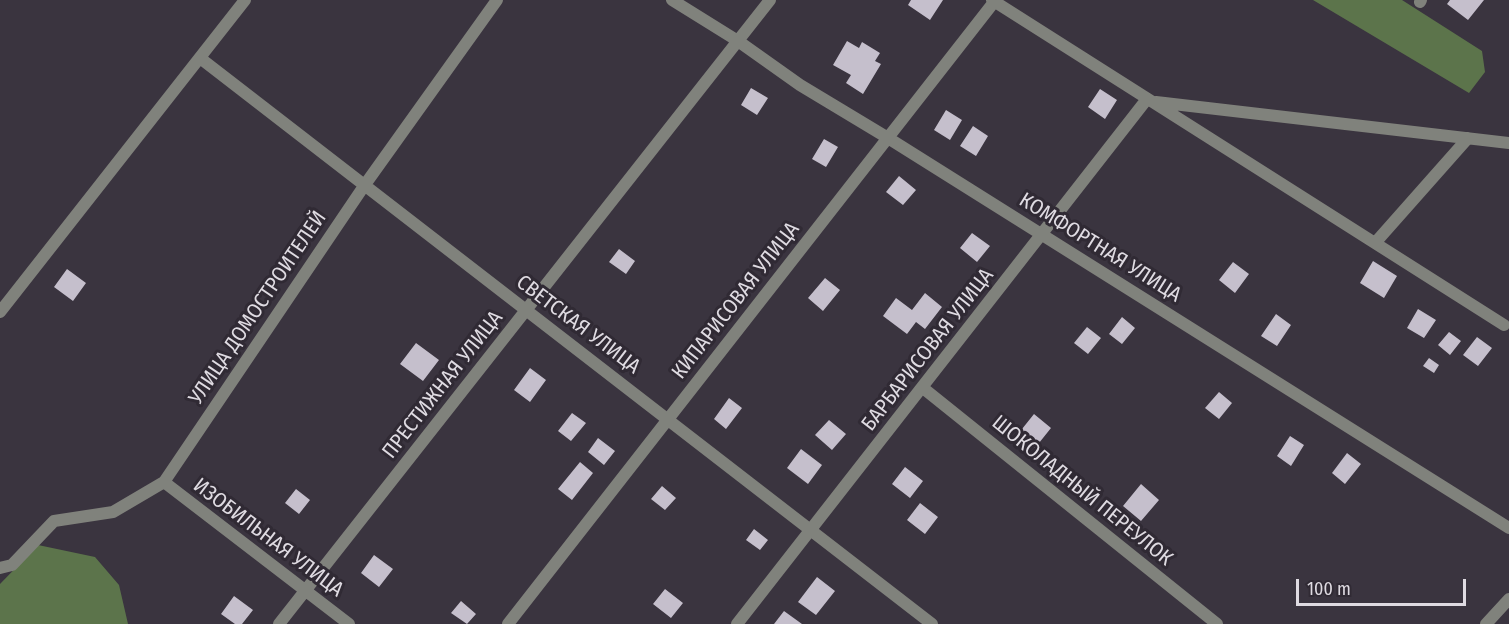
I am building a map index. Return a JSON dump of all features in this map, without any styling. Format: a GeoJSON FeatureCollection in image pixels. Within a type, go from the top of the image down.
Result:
{"type":"FeatureCollection","features":[{"type":"Feature","properties":{"kind":"street"},"geometry":{"type":"LineString","coordinates":[[0,312],[245,0]]}},
{"type":"Feature","properties":{"kind":"street","name":"УЛИЦА ДОМОСТРОИТЕЛЕЙ"},"geometry":{"type":"LineString","coordinates":[[0,568],[12,565],[54,521],[113,512],[164,482],[364,186],[496,0]]}},
{"type":"Feature","properties":{"kind":"street","name":"КОМФОРТНАЯ УЛИЦА"},"geometry":{"type":"LineString","coordinates":[[672,0],[738,41],[800,85],[1509,528]]}},
{"type":"Feature","properties":{"kind":"street","name":"ПРЕСТИЖНАЯ УЛИЦА"},"geometry":{"type":"LineString","coordinates":[[279,624],[770,0]]}},
{"type":"Feature","properties":{"kind":"street"},"geometry":{"type":"LineString","coordinates":[[993,1],[1504,325]]}},
{"type":"Feature","properties":{"kind":"street","name":"КИПАРИСОВАЯ УЛИЦА"},"geometry":{"type":"LineString","coordinates":[[508,624],[993,1]]}},
{"type":"Feature","properties":{"kind":"street","name":"СВЕТСКАЯ УЛИЦА"},"geometry":{"type":"LineString","coordinates":[[200,58],[932,624]]}},
{"type":"Feature","properties":{"kind":"street"},"geometry":{"type":"LineString","coordinates":[[1150,100],[1509,143]]}},
{"type":"Feature","properties":{"kind":"street","name":"БАРБАРИСОВАЯ УЛИЦА"},"geometry":{"type":"LineString","coordinates":[[737,624],[1150,100]]}},
{"type":"Feature","properties":{"kind":"street"},"geometry":{"type":"LineString","coordinates":[[1375,243],[1468,138]]}},
{"type":"Feature","properties":{"kind":"street","name":"ШОКОЛАДНЫЙ ПЕРЕУЛОК"},"geometry":{"type":"LineString","coordinates":[[923,388],[1217,624]]}},
{"type":"Feature","properties":{"kind":"street","name":"ИЗОБИЛЬНАЯ УЛИЦА"},"geometry":{"type":"LineString","coordinates":[[164,482],[349,624]]}},
{"type":"Feature","properties":{"kind":"street"},"geometry":{"type":"LineString","coordinates":[[1486,624],[1509,599]]}},
{"type":"Feature","properties":{"kind":"green space"},"geometry":{"type":"Polygon","coordinates":[[[1313,0],[1402,0],[1482,51],[1485,72],[1469,93],[1313,0]]]}},
{"type":"Feature","properties":{"kind":"green space"},"geometry":{"type":"Polygon","coordinates":[[[38,545],[95,557],[119,585],[128,624],[0,624],[0,584],[38,545]]]}},
{"type":"Feature","properties":{"kind":"building"},"geometry":{"type":"Polygon","coordinates":[[[911,0],[943,0],[930,20],[908,5],[911,0]]]}},
{"type":"Feature","properties":{"kind":"building"},"geometry":{"type":"Polygon","coordinates":[[[1450,0],[1484,0],[1468,20],[1447,4],[1450,0]]]}},
{"type":"Feature","properties":{"kind":"building"},"geometry":{"type":"Polygon","coordinates":[[[847,41],[859,48],[862,42],[880,53],[875,61],[881,64],[863,94],[846,83],[851,75],[833,65],[847,41]]]}},
{"type":"Feature","properties":{"kind":"building"},"geometry":{"type":"Polygon","coordinates":[[[751,88],[768,98],[757,115],[741,105],[751,88]]]}},
{"type":"Feature","properties":{"kind":"building"},"geometry":{"type":"Polygon","coordinates":[[[1100,89],[1117,100],[1105,119],[1088,107],[1100,89]]]}},
{"type":"Feature","properties":{"kind":"building"},"geometry":{"type":"Polygon","coordinates":[[[946,110],[962,120],[950,140],[934,130],[946,110]]]}},
{"type":"Feature","properties":{"kind":"building"},"geometry":{"type":"Polygon","coordinates":[[[973,126],[988,136],[976,156],[960,146],[973,126]]]}},
{"type":"Feature","properties":{"kind":"building"},"geometry":{"type":"Polygon","coordinates":[[[824,139],[838,147],[826,167],[812,159],[824,139]]]}},
{"type":"Feature","properties":{"kind":"building"},"geometry":{"type":"Polygon","coordinates":[[[899,176],[916,190],[903,205],[886,192],[899,176]]]}},
{"type":"Feature","properties":{"kind":"building"},"geometry":{"type":"Polygon","coordinates":[[[972,233],[990,246],[977,262],[960,248],[972,233]]]}},
{"type":"Feature","properties":{"kind":"building"},"geometry":{"type":"Polygon","coordinates":[[[619,249],[635,261],[626,274],[609,262],[619,249]]]}},
{"type":"Feature","properties":{"kind":"building"},"geometry":{"type":"Polygon","coordinates":[[[1373,261],[1397,276],[1384,298],[1360,283],[1373,261]]]}},
{"type":"Feature","properties":{"kind":"building"},"geometry":{"type":"Polygon","coordinates":[[[1233,262],[1249,274],[1235,293],[1219,280],[1233,262]]]}},
{"type":"Feature","properties":{"kind":"building"},"geometry":{"type":"Polygon","coordinates":[[[67,269],[86,283],[73,301],[54,287],[67,269]]]}},
{"type":"Feature","properties":{"kind":"building"},"geometry":{"type":"Polygon","coordinates":[[[825,278],[840,290],[823,311],[808,298],[825,278]]]}},
{"type":"Feature","properties":{"kind":"building"},"geometry":{"type":"Polygon","coordinates":[[[925,293],[942,307],[925,329],[916,322],[907,334],[883,316],[896,298],[912,310],[925,293]]]}},
{"type":"Feature","properties":{"kind":"building"},"geometry":{"type":"Polygon","coordinates":[[[1418,309],[1436,320],[1424,338],[1407,328],[1418,309]]]}},
{"type":"Feature","properties":{"kind":"building"},"geometry":{"type":"Polygon","coordinates":[[[1276,314],[1291,325],[1277,346],[1261,336],[1276,314]]]}},
{"type":"Feature","properties":{"kind":"building"},"geometry":{"type":"Polygon","coordinates":[[[1122,317],[1135,328],[1122,344],[1109,334],[1122,317]]]}},
{"type":"Feature","properties":{"kind":"building"},"geometry":{"type":"Polygon","coordinates":[[[1087,327],[1101,338],[1088,354],[1074,343],[1087,327]]]}},
{"type":"Feature","properties":{"kind":"building"},"geometry":{"type":"Polygon","coordinates":[[[1449,332],[1461,341],[1450,355],[1438,345],[1449,332]]]}},
{"type":"Feature","properties":{"kind":"building"},"geometry":{"type":"Polygon","coordinates":[[[1477,337],[1492,348],[1478,366],[1463,355],[1477,337]]]}},
{"type":"Feature","properties":{"kind":"building"},"geometry":{"type":"Polygon","coordinates":[[[416,343],[439,360],[423,381],[400,364],[416,343]]]}},
{"type":"Feature","properties":{"kind":"building"},"geometry":{"type":"Polygon","coordinates":[[[1429,358],[1439,365],[1434,373],[1423,366],[1429,358]]]}},
{"type":"Feature","properties":{"kind":"building"},"geometry":{"type":"Polygon","coordinates":[[[530,368],[546,380],[530,402],[514,390],[530,368]]]}},
{"type":"Feature","properties":{"kind":"building"},"geometry":{"type":"Polygon","coordinates":[[[1219,392],[1232,403],[1219,419],[1205,408],[1219,392]]]}},
{"type":"Feature","properties":{"kind":"building"},"geometry":{"type":"Polygon","coordinates":[[[729,398],[742,408],[726,429],[714,419],[729,398]]]}},
{"type":"Feature","properties":{"kind":"building"},"geometry":{"type":"Polygon","coordinates":[[[572,413],[586,423],[571,441],[558,431],[572,413]]]}},
{"type":"Feature","properties":{"kind":"building"},"geometry":{"type":"Polygon","coordinates":[[[1034,414],[1051,428],[1035,448],[1018,434],[1034,414]]]}},
{"type":"Feature","properties":{"kind":"building"},"geometry":{"type":"Polygon","coordinates":[[[829,420],[846,434],[832,450],[815,435],[829,420]]]}},
{"type":"Feature","properties":{"kind":"building"},"geometry":{"type":"Polygon","coordinates":[[[1290,436],[1304,445],[1291,466],[1277,456],[1290,436]]]}},
{"type":"Feature","properties":{"kind":"building"},"geometry":{"type":"Polygon","coordinates":[[[598,438],[615,451],[604,465],[588,452],[598,438]]]}},
{"type":"Feature","properties":{"kind":"building"},"geometry":{"type":"Polygon","coordinates":[[[801,449],[822,465],[808,484],[787,468],[801,449]]]}},
{"type":"Feature","properties":{"kind":"building"},"geometry":{"type":"Polygon","coordinates":[[[1347,453],[1361,464],[1345,484],[1332,473],[1347,453]]]}},
{"type":"Feature","properties":{"kind":"building"},"geometry":{"type":"Polygon","coordinates":[[[580,462],[593,473],[572,500],[558,489],[580,462]]]}},
{"type":"Feature","properties":{"kind":"building"},"geometry":{"type":"Polygon","coordinates":[[[905,467],[923,481],[910,498],[892,484],[905,467]]]}},
{"type":"Feature","properties":{"kind":"building"},"geometry":{"type":"Polygon","coordinates":[[[1141,484],[1159,500],[1141,521],[1123,506],[1141,484]]]}},
{"type":"Feature","properties":{"kind":"building"},"geometry":{"type":"Polygon","coordinates":[[[662,486],[676,498],[665,510],[651,499],[662,486]]]}},
{"type":"Feature","properties":{"kind":"building"},"geometry":{"type":"Polygon","coordinates":[[[296,489],[310,500],[299,514],[285,503],[296,489]]]}},
{"type":"Feature","properties":{"kind":"building"},"geometry":{"type":"Polygon","coordinates":[[[920,503],[938,517],[925,534],[907,520],[920,503]]]}},
{"type":"Feature","properties":{"kind":"building"},"geometry":{"type":"Polygon","coordinates":[[[754,529],[768,540],[760,550],[746,540],[754,529]]]}},
{"type":"Feature","properties":{"kind":"building"},"geometry":{"type":"Polygon","coordinates":[[[374,555],[393,569],[379,587],[361,573],[374,555]]]}},
{"type":"Feature","properties":{"kind":"building"},"geometry":{"type":"Polygon","coordinates":[[[817,577],[835,591],[816,615],[798,602],[817,577]]]}},
{"type":"Feature","properties":{"kind":"building"},"geometry":{"type":"Polygon","coordinates":[[[665,589],[683,603],[671,618],[653,604],[665,589]]]}},
{"type":"Feature","properties":{"kind":"building"},"geometry":{"type":"Polygon","coordinates":[[[234,596],[253,610],[242,624],[235,624],[221,614],[234,596]]]}},
{"type":"Feature","properties":{"kind":"building"},"geometry":{"type":"Polygon","coordinates":[[[461,601],[476,614],[467,624],[451,613],[461,601]]]}},
{"type":"Feature","properties":{"kind":"building"},"geometry":{"type":"Polygon","coordinates":[[[784,611],[802,624],[774,624],[784,611]]]}}]}
